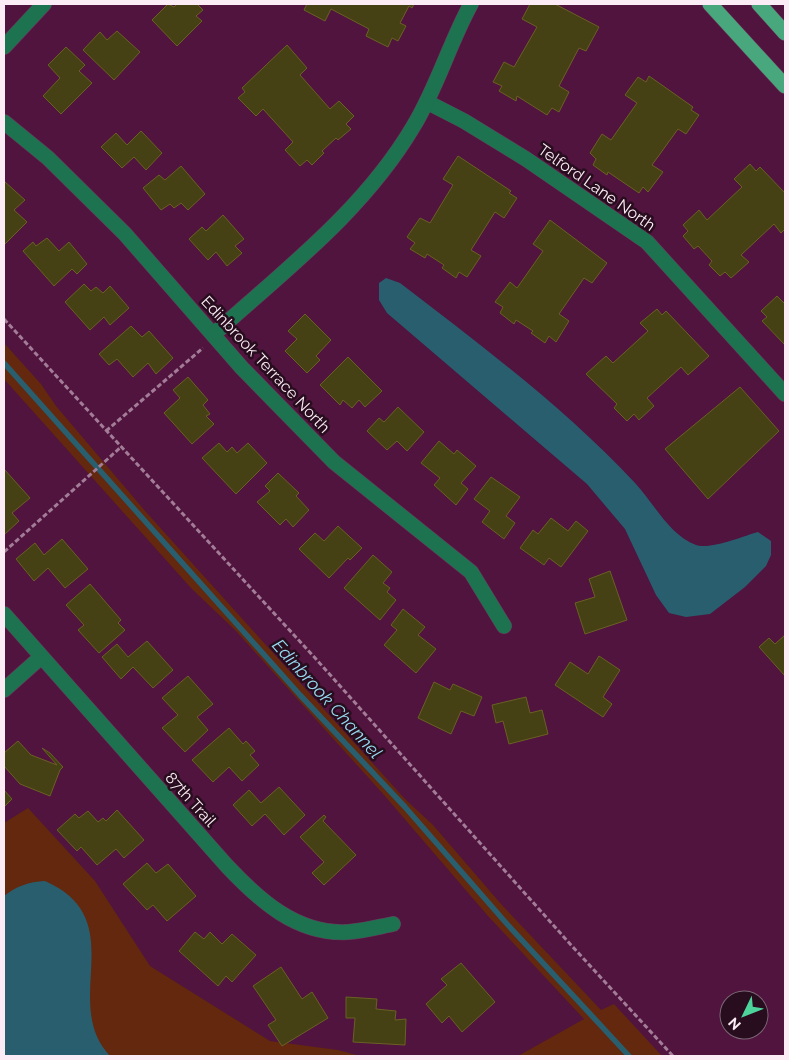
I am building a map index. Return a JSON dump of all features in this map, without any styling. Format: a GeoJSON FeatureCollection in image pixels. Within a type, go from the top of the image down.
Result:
{"type":"FeatureCollection","features":[{"type":"Feature","properties":{"kind":"main road"},"geometry":{"type":"LineString","coordinates":[[710,4],[785,86]]}},
{"type":"Feature","properties":{"kind":"main road"},"geometry":{"type":"LineString","coordinates":[[759,4],[785,32]]}},
{"type":"Feature","properties":{"kind":"street"},"geometry":{"type":"LineString","coordinates":[[4,47],[44,4]]}},
{"type":"Feature","properties":{"kind":"street"},"geometry":{"type":"LineString","coordinates":[[214,334],[342,218],[394,157],[428,102],[471,4]]}},
{"type":"Feature","properties":{"kind":"street","name":"Telford Lane North"},"geometry":{"type":"LineString","coordinates":[[428,102],[457,116],[526,159],[647,242],[785,394]]}},
{"type":"Feature","properties":{"kind":"street","name":"Edinbrook Terrace North"},"geometry":{"type":"LineString","coordinates":[[4,122],[59,169],[125,234],[274,402],[334,462],[471,572],[504,626]]}},
{"type":"Feature","properties":{"kind":"street","name":"87th Trail"},"geometry":{"type":"LineString","coordinates":[[4,614],[228,866],[262,901],[294,921],[319,930],[347,932],[393,924]]}},
{"type":"Feature","properties":{"kind":"street"},"geometry":{"type":"LineString","coordinates":[[4,690],[41,657]]}},
{"type":"Feature","properties":{"kind":"path"},"geometry":{"type":"LineString","coordinates":[[4,319],[316,659],[571,945],[673,1056]]}},
{"type":"Feature","properties":{"kind":"path"},"geometry":{"type":"LineString","coordinates":[[106,430],[206,345],[214,334]]}},
{"type":"Feature","properties":{"kind":"path"},"geometry":{"type":"LineString","coordinates":[[4,552],[121,447]]}},
{"type":"Feature","properties":{"kind":"shaded area"},"geometry":{"type":"Polygon","coordinates":[[[4,343],[41,384],[56,406],[146,512],[405,799],[433,825],[501,904],[601,1010],[614,1004],[662,1056],[518,1056],[584,1019],[488,916],[384,795],[236,631],[191,588],[4,379],[4,343]]]}},
{"type":"Feature","properties":{"kind":"shaded area"},"geometry":{"type":"Polygon","coordinates":[[[28,808],[95,881],[150,966],[270,1041],[338,1050],[360,1056],[4,1056],[4,823],[28,808]]]}},
{"type":"Feature","properties":{"kind":"water"},"geometry":{"type":"Polygon","coordinates":[[[386,278],[400,283],[492,354],[551,403],[608,455],[635,483],[678,534],[696,545],[710,546],[758,532],[771,541],[771,555],[766,566],[745,587],[710,614],[686,617],[669,613],[656,595],[625,529],[587,484],[387,313],[379,300],[379,283],[386,278]]]}},
{"type":"Feature","properties":{"kind":"water"},"geometry":{"type":"Polygon","coordinates":[[[45,881],[71,898],[85,917],[91,939],[91,1011],[96,1035],[110,1056],[4,1056],[4,896],[23,885],[45,881]]]}},
{"type":"Feature","properties":{"kind":"building"},"geometry":{"type":"Polygon","coordinates":[[[168,4],[174,7],[177,4],[197,4],[203,10],[196,16],[202,21],[177,46],[152,20],[168,4]]]}},
{"type":"Feature","properties":{"kind":"building"},"geometry":{"type":"Polygon","coordinates":[[[307,4],[414,4],[412,8],[409,6],[400,23],[406,26],[398,41],[392,38],[388,47],[366,36],[369,29],[331,9],[325,21],[304,10],[307,4]]]}},
{"type":"Feature","properties":{"kind":"building"},"geometry":{"type":"Polygon","coordinates":[[[530,4],[555,4],[599,27],[586,51],[579,48],[559,86],[569,92],[559,112],[552,108],[547,115],[517,96],[516,101],[499,91],[502,86],[493,82],[504,62],[514,67],[537,27],[522,19],[530,4]]]}},
{"type":"Feature","properties":{"kind":"building"},"geometry":{"type":"Polygon","coordinates":[[[117,31],[140,52],[114,80],[83,50],[100,32],[107,40],[117,31]]]}},
{"type":"Feature","properties":{"kind":"building"},"geometry":{"type":"Polygon","coordinates":[[[287,45],[307,68],[300,75],[330,109],[339,101],[354,116],[346,124],[351,129],[338,140],[336,138],[322,151],[324,153],[312,165],[307,160],[300,166],[285,150],[293,142],[263,109],[256,116],[238,98],[245,92],[242,88],[287,45]]]}},
{"type":"Feature","properties":{"kind":"building"},"geometry":{"type":"Polygon","coordinates":[[[66,47],[85,65],[79,71],[92,83],[61,114],[43,96],[60,78],[48,65],[66,47]]]}},
{"type":"Feature","properties":{"kind":"building"},"geometry":{"type":"Polygon","coordinates":[[[649,76],[693,107],[691,110],[699,115],[686,134],[678,129],[652,165],[663,172],[648,192],[643,187],[639,193],[608,172],[607,175],[593,165],[596,159],[590,153],[602,134],[611,140],[637,103],[625,95],[638,77],[646,82],[649,76]]]}},
{"type":"Feature","properties":{"kind":"building"},"geometry":{"type":"Polygon","coordinates":[[[141,131],[162,153],[146,170],[134,157],[122,168],[101,147],[116,133],[127,145],[141,131]]]}},
{"type":"Feature","properties":{"kind":"building"},"geometry":{"type":"Polygon","coordinates":[[[458,156],[511,191],[509,193],[517,198],[504,218],[495,212],[471,250],[481,256],[467,277],[459,272],[456,278],[442,268],[444,265],[427,254],[425,258],[410,249],[415,243],[407,237],[420,218],[430,223],[453,185],[443,179],[458,156]]]}},
{"type":"Feature","properties":{"kind":"building"},"geometry":{"type":"Polygon","coordinates":[[[750,164],[756,171],[760,167],[785,193],[785,229],[781,233],[774,224],[741,255],[749,262],[731,278],[725,272],[720,276],[709,265],[712,261],[698,246],[694,249],[683,236],[688,231],[683,225],[699,210],[707,220],[742,187],[734,179],[750,164]]]}},
{"type":"Feature","properties":{"kind":"building"},"geometry":{"type":"Polygon","coordinates":[[[181,166],[205,194],[188,210],[181,203],[174,208],[170,204],[161,210],[143,188],[159,175],[165,180],[181,166]]]}},
{"type":"Feature","properties":{"kind":"building"},"geometry":{"type":"Polygon","coordinates":[[[4,181],[25,200],[14,210],[27,222],[4,245],[4,181]]]}},
{"type":"Feature","properties":{"kind":"building"},"geometry":{"type":"Polygon","coordinates":[[[223,215],[244,239],[235,246],[242,253],[227,266],[216,252],[208,260],[189,239],[202,227],[206,231],[223,215]]]}},
{"type":"Feature","properties":{"kind":"building"},"geometry":{"type":"Polygon","coordinates":[[[550,220],[607,263],[592,283],[584,278],[559,314],[569,321],[556,342],[549,336],[545,343],[531,333],[533,331],[516,320],[514,324],[500,313],[503,307],[495,302],[510,282],[517,288],[543,251],[533,244],[550,220]]]}},
{"type":"Feature","properties":{"kind":"building"},"geometry":{"type":"Polygon","coordinates":[[[47,238],[59,251],[69,242],[87,264],[77,274],[72,269],[54,286],[23,251],[33,242],[36,246],[47,238]]]}},
{"type":"Feature","properties":{"kind":"building"},"geometry":{"type":"Polygon","coordinates":[[[84,284],[91,291],[96,287],[103,293],[110,286],[129,308],[110,325],[104,317],[90,330],[65,302],[84,284]]]}},
{"type":"Feature","properties":{"kind":"building"},"geometry":{"type":"Polygon","coordinates":[[[777,296],[785,304],[785,345],[762,321],[767,317],[761,311],[777,296]]]}},
{"type":"Feature","properties":{"kind":"building"},"geometry":{"type":"Polygon","coordinates":[[[657,309],[662,315],[666,311],[709,356],[688,375],[681,367],[647,398],[654,406],[639,420],[634,414],[627,421],[614,408],[617,404],[586,374],[606,356],[613,363],[648,331],[640,323],[657,309]]]}},
{"type":"Feature","properties":{"kind":"building"},"geometry":{"type":"Polygon","coordinates":[[[305,314],[331,340],[316,356],[320,360],[307,373],[285,351],[297,339],[288,331],[305,314]]]}},
{"type":"Feature","properties":{"kind":"building"},"geometry":{"type":"Polygon","coordinates":[[[131,326],[142,337],[149,331],[173,358],[156,374],[148,363],[133,377],[117,359],[109,365],[99,354],[131,326]]]}},
{"type":"Feature","properties":{"kind":"building"},"geometry":{"type":"Polygon","coordinates":[[[348,357],[382,391],[365,407],[359,400],[352,408],[343,400],[340,405],[320,385],[348,357]]]}},
{"type":"Feature","properties":{"kind":"building"},"geometry":{"type":"Polygon","coordinates":[[[188,377],[208,400],[203,405],[210,414],[206,416],[214,424],[192,444],[164,413],[180,398],[173,390],[188,377]]]}},
{"type":"Feature","properties":{"kind":"building"},"geometry":{"type":"Polygon","coordinates":[[[740,387],[779,431],[708,499],[665,449],[740,387]]]}},
{"type":"Feature","properties":{"kind":"building"},"geometry":{"type":"Polygon","coordinates":[[[398,407],[424,432],[407,451],[397,441],[387,450],[367,431],[379,418],[384,422],[398,407]]]}},
{"type":"Feature","properties":{"kind":"building"},"geometry":{"type":"Polygon","coordinates":[[[439,441],[454,454],[457,450],[476,466],[461,483],[468,489],[456,505],[434,485],[440,478],[421,463],[439,441]]]}},
{"type":"Feature","properties":{"kind":"building"},"geometry":{"type":"Polygon","coordinates":[[[219,443],[227,452],[232,447],[237,453],[248,443],[267,463],[236,494],[202,458],[219,443]]]}},
{"type":"Feature","properties":{"kind":"building"},"geometry":{"type":"Polygon","coordinates":[[[4,469],[30,498],[12,513],[19,521],[4,535],[4,469]]]}},
{"type":"Feature","properties":{"kind":"building"},"geometry":{"type":"Polygon","coordinates":[[[278,473],[299,493],[296,496],[309,510],[293,527],[286,519],[280,525],[257,502],[270,491],[265,486],[278,473]]]}},
{"type":"Feature","properties":{"kind":"building"},"geometry":{"type":"Polygon","coordinates":[[[491,477],[520,497],[506,516],[515,523],[504,539],[482,522],[490,511],[474,499],[491,477]]]}},
{"type":"Feature","properties":{"kind":"building"},"geometry":{"type":"Polygon","coordinates":[[[551,518],[568,531],[576,521],[588,531],[561,567],[549,558],[544,565],[520,548],[533,530],[538,534],[551,518]]]}},
{"type":"Feature","properties":{"kind":"building"},"geometry":{"type":"Polygon","coordinates":[[[338,526],[362,548],[350,560],[348,558],[329,578],[299,549],[315,533],[324,541],[338,526]]]}},
{"type":"Feature","properties":{"kind":"building"},"geometry":{"type":"Polygon","coordinates":[[[62,539],[88,569],[65,588],[48,568],[34,581],[16,559],[35,543],[44,555],[62,539]]]}},
{"type":"Feature","properties":{"kind":"building"},"geometry":{"type":"Polygon","coordinates":[[[373,555],[392,572],[383,583],[390,588],[387,592],[396,600],[380,620],[344,588],[373,555]]]}},
{"type":"Feature","properties":{"kind":"building"},"geometry":{"type":"Polygon","coordinates":[[[610,571],[627,620],[585,634],[575,603],[595,597],[589,579],[610,571]]]}},
{"type":"Feature","properties":{"kind":"building"},"geometry":{"type":"Polygon","coordinates":[[[90,584],[121,620],[118,623],[125,630],[99,653],[78,630],[84,625],[66,605],[90,584]]]}},
{"type":"Feature","properties":{"kind":"building"},"geometry":{"type":"Polygon","coordinates":[[[403,609],[425,627],[418,635],[436,649],[416,673],[384,645],[397,630],[391,625],[403,609]]]}},
{"type":"Feature","properties":{"kind":"building"},"geometry":{"type":"Polygon","coordinates":[[[785,635],[785,676],[759,647],[769,638],[775,644],[785,635]]]}},
{"type":"Feature","properties":{"kind":"building"},"geometry":{"type":"Polygon","coordinates":[[[147,641],[173,670],[153,688],[133,667],[121,679],[102,657],[117,644],[128,657],[147,641]]]}},
{"type":"Feature","properties":{"kind":"building"},"geometry":{"type":"Polygon","coordinates":[[[599,656],[620,670],[603,697],[612,704],[603,717],[555,685],[570,662],[588,674],[599,656]]]}},
{"type":"Feature","properties":{"kind":"building"},"geometry":{"type":"Polygon","coordinates":[[[188,676],[213,704],[197,717],[208,730],[185,752],[162,728],[178,715],[162,698],[188,676]]]}},
{"type":"Feature","properties":{"kind":"building"},"geometry":{"type":"Polygon","coordinates":[[[434,682],[450,690],[453,684],[482,697],[474,716],[461,711],[451,734],[418,718],[434,682]]]}},
{"type":"Feature","properties":{"kind":"building"},"geometry":{"type":"Polygon","coordinates":[[[526,697],[530,713],[542,710],[548,734],[509,744],[503,721],[496,723],[492,705],[526,697]]]}},
{"type":"Feature","properties":{"kind":"building"},"geometry":{"type":"Polygon","coordinates":[[[229,728],[243,744],[246,741],[255,751],[250,755],[259,765],[242,781],[229,767],[213,782],[192,760],[229,728]]]}},
{"type":"Feature","properties":{"kind":"building"},"geometry":{"type":"Polygon","coordinates":[[[18,741],[31,755],[57,765],[42,748],[50,753],[63,767],[60,770],[50,796],[20,784],[4,766],[4,753],[18,741]]]}},
{"type":"Feature","properties":{"kind":"building"},"geometry":{"type":"Polygon","coordinates":[[[279,787],[305,815],[284,835],[265,814],[252,826],[233,805],[249,790],[261,803],[279,787]]]}},
{"type":"Feature","properties":{"kind":"building"},"geometry":{"type":"Polygon","coordinates":[[[4,790],[12,799],[4,807],[4,790]]]}},
{"type":"Feature","properties":{"kind":"building"},"geometry":{"type":"Polygon","coordinates":[[[117,810],[144,840],[124,858],[116,849],[97,865],[81,847],[77,851],[57,830],[75,814],[79,818],[88,811],[98,822],[103,818],[106,821],[117,810]]]}},
{"type":"Feature","properties":{"kind":"building"},"geometry":{"type":"Polygon","coordinates":[[[324,815],[326,817],[323,821],[356,855],[324,885],[312,873],[324,862],[300,837],[324,815]]]}},
{"type":"Feature","properties":{"kind":"building"},"geometry":{"type":"Polygon","coordinates":[[[147,863],[156,873],[168,864],[196,896],[167,921],[153,905],[147,910],[123,884],[147,863]]]}},
{"type":"Feature","properties":{"kind":"building"},"geometry":{"type":"Polygon","coordinates":[[[195,932],[204,939],[210,932],[222,944],[232,934],[256,955],[232,982],[226,976],[218,986],[179,951],[195,932]]]}},
{"type":"Feature","properties":{"kind":"building"},"geometry":{"type":"Polygon","coordinates":[[[461,963],[495,1002],[462,1032],[449,1016],[442,1023],[426,1004],[447,985],[441,979],[461,963]]]}},
{"type":"Feature","properties":{"kind":"building"},"geometry":{"type":"Polygon","coordinates":[[[281,967],[302,999],[312,992],[328,1018],[282,1046],[268,1025],[276,1020],[253,986],[281,967]]]}},
{"type":"Feature","properties":{"kind":"building"},"geometry":{"type":"Polygon","coordinates":[[[346,997],[377,999],[376,1009],[396,1011],[395,1020],[406,1019],[405,1045],[353,1042],[355,1018],[346,1018],[346,997]]]}},
{"type":"Feature","properties":{"kind":"waterway","name":"Edinbrook Channel"},"geometry":{"type":"LineString","coordinates":[[4,363],[300,695],[405,807],[507,924],[629,1056]]}}]}
